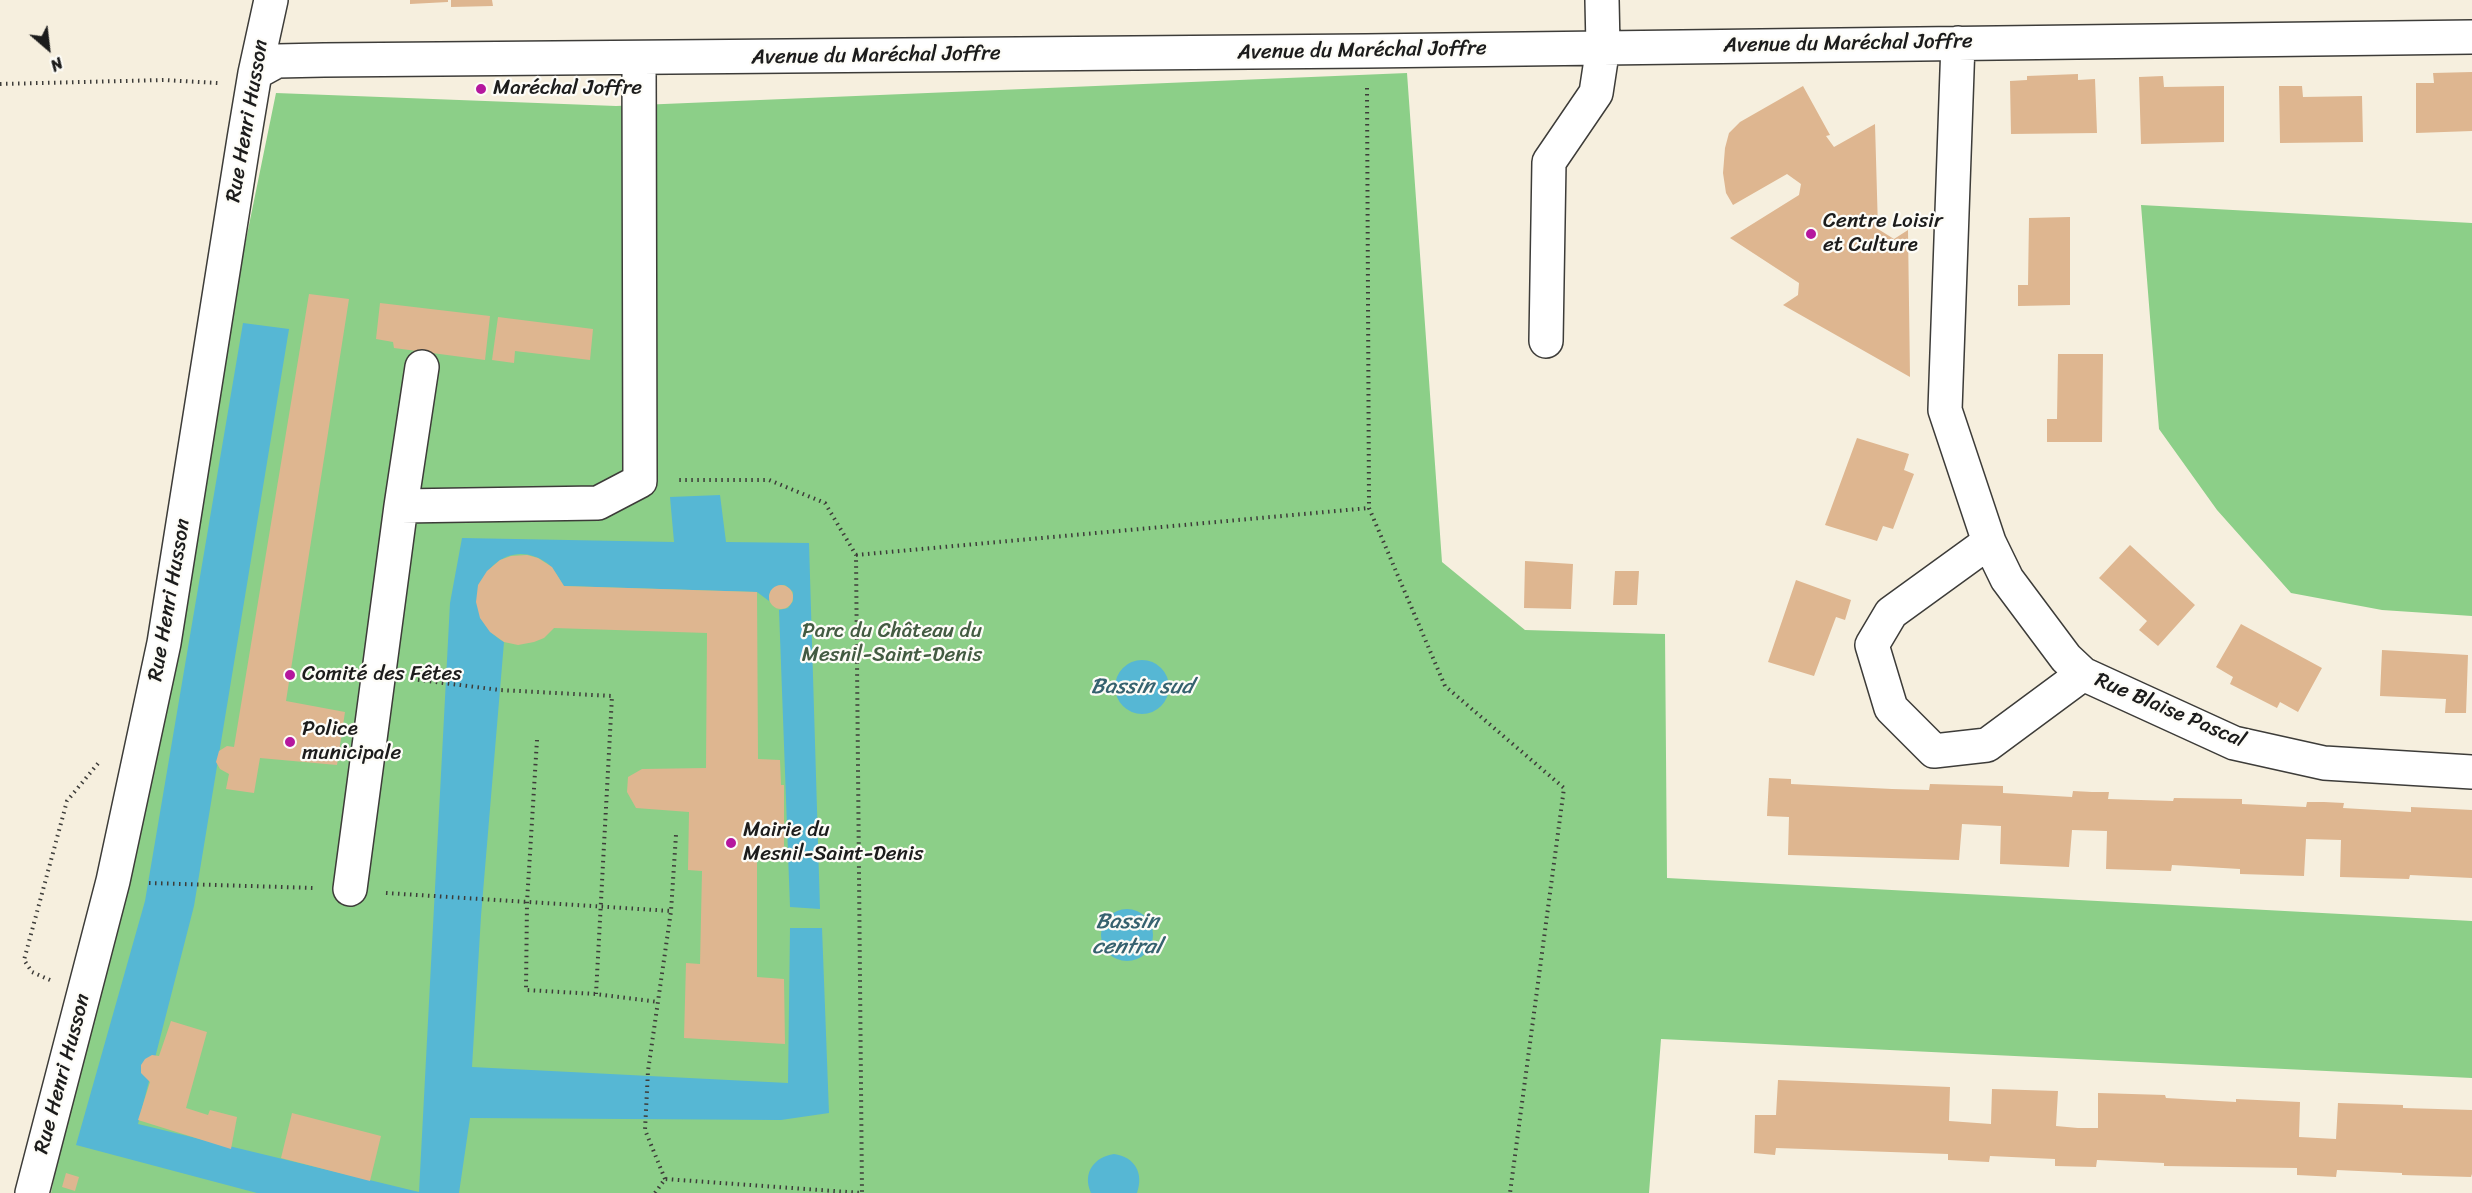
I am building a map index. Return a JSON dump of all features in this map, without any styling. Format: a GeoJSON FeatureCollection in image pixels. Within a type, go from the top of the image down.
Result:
{"type":"FeatureCollection","features":[{"type":"Feature","properties":{"kind":"street","name":"Rue Henri Husson"},"geometry":{"type":"LineString","coordinates":[[32,1193],[113,881],[164,643],[255,73],[271,0]]}},
{"type":"Feature","properties":{"kind":"street"},"geometry":{"type":"LineString","coordinates":[[1546,341],[1549,162],[1596,93],[1603,47],[1602,0]]}},
{"type":"Feature","properties":{"kind":"street","name":"Avenue du Maréchal Joffre"},"geometry":{"type":"LineString","coordinates":[[255,73],[277,61],[1366,51],[2472,37]]}},
{"type":"Feature","properties":{"kind":"street","name":"Rue Blaise Pascal"},"geometry":{"type":"LineString","coordinates":[[1958,43],[1945,410],[1989,542],[2007,579],[2066,658],[2083,674],[2234,743],[2324,763],[2472,772]]}},
{"type":"Feature","properties":{"kind":"street"},"geometry":{"type":"LineString","coordinates":[[401,506],[598,503],[640,481],[639,58]]}},
{"type":"Feature","properties":{"kind":"street"},"geometry":{"type":"LineString","coordinates":[[350,890],[401,506],[422,367]]}},
{"type":"Feature","properties":{"kind":"street","name":"Rue Blaise Pascal"},"geometry":{"type":"LineString","coordinates":[[1989,542],[1891,613],[1872,645],[1891,708],[1934,751],[1987,745],[2083,674]]}},
{"type":"Feature","properties":{"kind":"path"},"geometry":{"type":"LineString","coordinates":[[1366,51],[1369,508],[1445,686],[1564,788],[1510,1193]]}},
{"type":"Feature","properties":{"kind":"path"},"geometry":{"type":"LineString","coordinates":[[218,93],[221,73]]}},
{"type":"Feature","properties":{"kind":"path"},"geometry":{"type":"LineString","coordinates":[[0,84],[164,80],[219,83]]}},
{"type":"Feature","properties":{"kind":"path"},"geometry":{"type":"LineString","coordinates":[[640,481],[769,480],[825,503],[856,555],[862,1193],[665,1179]]}},
{"type":"Feature","properties":{"kind":"path"},"geometry":{"type":"LineString","coordinates":[[856,555],[1369,508]]}},
{"type":"Feature","properties":{"kind":"path"},"geometry":{"type":"LineString","coordinates":[[446,684],[500,690],[612,696],[596,994]]}},
{"type":"Feature","properties":{"kind":"path"},"geometry":{"type":"LineString","coordinates":[[537,740],[527,902],[526,990],[596,994],[658,1002]]}},
{"type":"Feature","properties":{"kind":"path"},"geometry":{"type":"LineString","coordinates":[[82,998],[32,972],[24,960],[67,801],[106,754]]}},
{"type":"Feature","properties":{"kind":"path"},"geometry":{"type":"LineString","coordinates":[[665,1179],[645,1130],[648,1071],[671,911],[675,835]]}},
{"type":"Feature","properties":{"kind":"path"},"geometry":{"type":"LineString","coordinates":[[147,883],[211,885]]}},
{"type":"Feature","properties":{"kind":"path"},"geometry":{"type":"LineString","coordinates":[[435,897],[671,911]]}},
{"type":"Feature","properties":{"kind":"path"},"geometry":{"type":"LineString","coordinates":[[655,1193],[665,1179]]}},
{"type":"Feature","properties":{"kind":"green space","name":"Parc du Château du Mesnil-Saint-Denis"},"geometry":{"type":"Polygon","coordinates":[[[1407,73],[1442,562],[1525,630],[1665,634],[1667,878],[2472,921],[2472,1078],[1661,1039],[1649,1193],[51,1193],[276,93],[616,106],[1407,73]]]}},
{"type":"Feature","properties":{"kind":"green space"},"geometry":{"type":"Polygon","coordinates":[[[2141,205],[2472,223],[2472,616],[2382,610],[2291,593],[2217,510],[2159,429],[2141,205]]]}},
{"type":"Feature","properties":{"kind":"water"},"geometry":{"type":"Polygon","coordinates":[[[243,323],[289,329],[194,906],[138,1124],[419,1192],[450,603],[462,538],[674,542],[670,497],[720,495],[726,542],[809,543],[820,909],[790,907],[779,610],[788,608],[793,601],[793,592],[785,585],[777,586],[770,592],[769,601],[757,592],[564,586],[547,563],[528,555],[511,555],[496,563],[485,576],[479,592],[479,610],[487,627],[504,642],[481,916],[472,1067],[788,1083],[790,928],[822,928],[829,1113],[781,1120],[470,1118],[459,1193],[257,1193],[76,1145],[145,901],[243,323]]]}},
{"type":"Feature","properties":{"kind":"water","name":"Bassin sud"},"geometry":{"type":"Polygon","coordinates":[[[1137,660],[1147,660],[1157,664],[1165,672],[1169,687],[1165,702],[1157,710],[1147,714],[1137,714],[1127,710],[1119,702],[1115,692],[1115,682],[1119,672],[1127,664],[1137,660]]]}},
{"type":"Feature","properties":{"kind":"water","name":"Bassin central"},"geometry":{"type":"Polygon","coordinates":[[[1122,909],[1132,909],[1146,916],[1153,935],[1146,954],[1132,961],[1122,961],[1112,957],[1105,950],[1101,940],[1101,930],[1105,920],[1112,913],[1122,909]]]}},
{"type":"Feature","properties":{"kind":"water"},"geometry":{"type":"Polygon","coordinates":[[[1114,1154],[1127,1159],[1136,1167],[1139,1179],[1137,1193],[1091,1193],[1088,1179],[1092,1167],[1101,1159],[1114,1154]]]}},
{"type":"Feature","properties":{"kind":"building"},"geometry":{"type":"Polygon","coordinates":[[[410,0],[448,0],[448,2],[410,4],[410,0]]]}},
{"type":"Feature","properties":{"kind":"building"},"geometry":{"type":"Polygon","coordinates":[[[451,0],[492,0],[493,6],[451,7],[451,0]]]}},
{"type":"Feature","properties":{"kind":"building"},"geometry":{"type":"Polygon","coordinates":[[[2472,72],[2472,131],[2416,133],[2416,83],[2434,83],[2433,73],[2472,72]]]}},
{"type":"Feature","properties":{"kind":"building"},"geometry":{"type":"Polygon","coordinates":[[[2078,74],[2078,80],[2095,79],[2097,133],[2011,134],[2010,81],[2027,80],[2027,76],[2078,74]]]}},
{"type":"Feature","properties":{"kind":"building"},"geometry":{"type":"Polygon","coordinates":[[[2163,76],[2164,87],[2224,86],[2224,142],[2141,144],[2139,77],[2163,76]]]}},
{"type":"Feature","properties":{"kind":"building","name":"Centre Loisir et Culture"},"geometry":{"type":"Polygon","coordinates":[[[1803,86],[1830,135],[1826,136],[1834,147],[1875,124],[1878,229],[1894,239],[1908,230],[1910,377],[1783,305],[1798,295],[1799,283],[1730,238],[1799,195],[1801,184],[1787,174],[1733,205],[1726,193],[1723,173],[1729,133],[1740,122],[1803,86]]]}},
{"type":"Feature","properties":{"kind":"building"},"geometry":{"type":"Polygon","coordinates":[[[2279,86],[2302,86],[2303,97],[2362,96],[2363,142],[2280,143],[2279,86]]]}},
{"type":"Feature","properties":{"kind":"building"},"geometry":{"type":"Polygon","coordinates":[[[2070,217],[2070,305],[2018,306],[2018,285],[2028,285],[2029,218],[2070,217]]]}},
{"type":"Feature","properties":{"kind":"building"},"geometry":{"type":"Polygon","coordinates":[[[309,294],[349,299],[286,701],[345,712],[337,765],[260,758],[254,793],[226,789],[229,774],[220,769],[216,762],[219,751],[227,746],[234,747],[309,294]]]}},
{"type":"Feature","properties":{"kind":"building"},"geometry":{"type":"Polygon","coordinates":[[[380,303],[490,316],[485,360],[394,348],[393,342],[376,339],[380,303]]]}},
{"type":"Feature","properties":{"kind":"building"},"geometry":{"type":"Polygon","coordinates":[[[498,317],[593,329],[590,360],[515,351],[514,363],[492,360],[498,317]]]}},
{"type":"Feature","properties":{"kind":"building"},"geometry":{"type":"Polygon","coordinates":[[[2058,354],[2103,354],[2102,442],[2047,442],[2047,419],[2057,419],[2058,354]]]}},
{"type":"Feature","properties":{"kind":"building"},"geometry":{"type":"Polygon","coordinates":[[[1857,438],[1909,454],[1904,470],[1914,474],[1893,529],[1883,526],[1877,541],[1825,525],[1857,438]]]}},
{"type":"Feature","properties":{"kind":"building"},"geometry":{"type":"Polygon","coordinates":[[[2130,545],[2195,605],[2158,646],[2139,630],[2147,621],[2099,578],[2130,545]]]}},
{"type":"Feature","properties":{"kind":"building"},"geometry":{"type":"Polygon","coordinates":[[[527,555],[538,558],[552,567],[564,586],[757,592],[758,759],[780,760],[781,785],[784,785],[784,861],[757,860],[757,977],[784,979],[785,1044],[684,1038],[686,963],[700,964],[702,871],[688,870],[689,812],[636,808],[627,792],[628,777],[642,769],[706,768],[707,633],[554,628],[544,638],[534,642],[518,645],[504,642],[490,632],[480,618],[476,602],[478,585],[487,571],[500,560],[511,556],[527,555]]]}},
{"type":"Feature","properties":{"kind":"building"},"geometry":{"type":"Polygon","coordinates":[[[1525,561],[1573,564],[1571,609],[1524,608],[1525,561]]]}},
{"type":"Feature","properties":{"kind":"building"},"geometry":{"type":"Polygon","coordinates":[[[1615,571],[1639,571],[1637,605],[1613,605],[1615,571]]]}},
{"type":"Feature","properties":{"kind":"building"},"geometry":{"type":"Polygon","coordinates":[[[1796,580],[1851,600],[1845,620],[1836,617],[1814,676],[1768,662],[1796,580]]]}},
{"type":"Feature","properties":{"kind":"building"},"geometry":{"type":"Polygon","coordinates":[[[781,585],[790,588],[793,597],[790,606],[781,609],[772,606],[769,597],[772,588],[781,585]]]}},
{"type":"Feature","properties":{"kind":"building"},"geometry":{"type":"Polygon","coordinates":[[[2241,624],[2322,668],[2298,712],[2280,702],[2277,708],[2230,684],[2233,677],[2216,667],[2241,624]]]}},
{"type":"Feature","properties":{"kind":"building"},"geometry":{"type":"Polygon","coordinates":[[[2382,650],[2468,655],[2466,713],[2445,713],[2446,699],[2380,696],[2382,650]]]}},
{"type":"Feature","properties":{"kind":"building"},"geometry":{"type":"Polygon","coordinates":[[[1769,778],[1791,779],[1791,784],[1892,789],[1929,790],[1930,784],[2003,786],[2003,793],[2072,797],[2073,791],[2109,792],[2108,799],[2173,801],[2174,798],[2242,799],[2242,804],[2306,807],[2307,802],[2324,802],[2344,803],[2343,808],[2411,812],[2411,807],[2472,810],[2472,878],[2410,875],[2409,879],[2340,877],[2341,840],[2306,839],[2304,876],[2240,874],[2240,869],[2172,865],[2171,871],[2106,869],[2107,831],[2072,830],[2069,867],[2000,864],[2001,826],[1962,824],[1959,860],[1788,855],[1789,817],[1767,816],[1769,778]]]}},
{"type":"Feature","properties":{"kind":"building"},"geometry":{"type":"Polygon","coordinates":[[[171,1021],[207,1032],[186,1108],[208,1115],[210,1110],[237,1117],[231,1149],[138,1120],[150,1082],[141,1073],[141,1065],[152,1055],[159,1056],[171,1021]]]}},
{"type":"Feature","properties":{"kind":"building"},"geometry":{"type":"Polygon","coordinates":[[[1778,1080],[1950,1087],[1949,1121],[1991,1124],[1992,1089],[2058,1091],[2056,1126],[2078,1128],[2098,1128],[2098,1093],[2165,1095],[2166,1098],[2236,1102],[2236,1099],[2300,1102],[2299,1137],[2336,1139],[2338,1103],[2472,1110],[2472,1174],[2471,1177],[2402,1175],[2402,1173],[2337,1170],[2336,1177],[2297,1175],[2297,1168],[2164,1166],[2164,1163],[2097,1160],[2096,1167],[2055,1166],[2055,1159],[1990,1156],[1989,1162],[1948,1160],[1948,1154],[1776,1148],[1775,1155],[1754,1153],[1755,1115],[1776,1115],[1778,1080]]]}},
{"type":"Feature","properties":{"kind":"building"},"geometry":{"type":"Polygon","coordinates":[[[292,1113],[381,1136],[370,1181],[281,1158],[292,1113]]]}},
{"type":"Feature","properties":{"kind":"building"},"geometry":{"type":"Polygon","coordinates":[[[66,1173],[79,1177],[75,1191],[62,1187],[66,1173]]]}},
{"type":"Feature","properties":{"kind":"place","name":"Maréchal Joffre"},"geometry":{"type":"Point","coordinates":[481,89]}},
{"type":"Feature","properties":{"kind":"place","name":"Centre Loisir et Culture"},"geometry":{"type":"Point","coordinates":[1811,234]}},
{"type":"Feature","properties":{"kind":"place","name":"Comité des Fêtes"},"geometry":{"type":"Point","coordinates":[290,675]}},
{"type":"Feature","properties":{"kind":"place","name":"Police municipale"},"geometry":{"type":"Point","coordinates":[290,742]}},
{"type":"Feature","properties":{"kind":"place","name":"Mairie du Mesnil-Saint-Denis"},"geometry":{"type":"Point","coordinates":[731,843]}}]}
